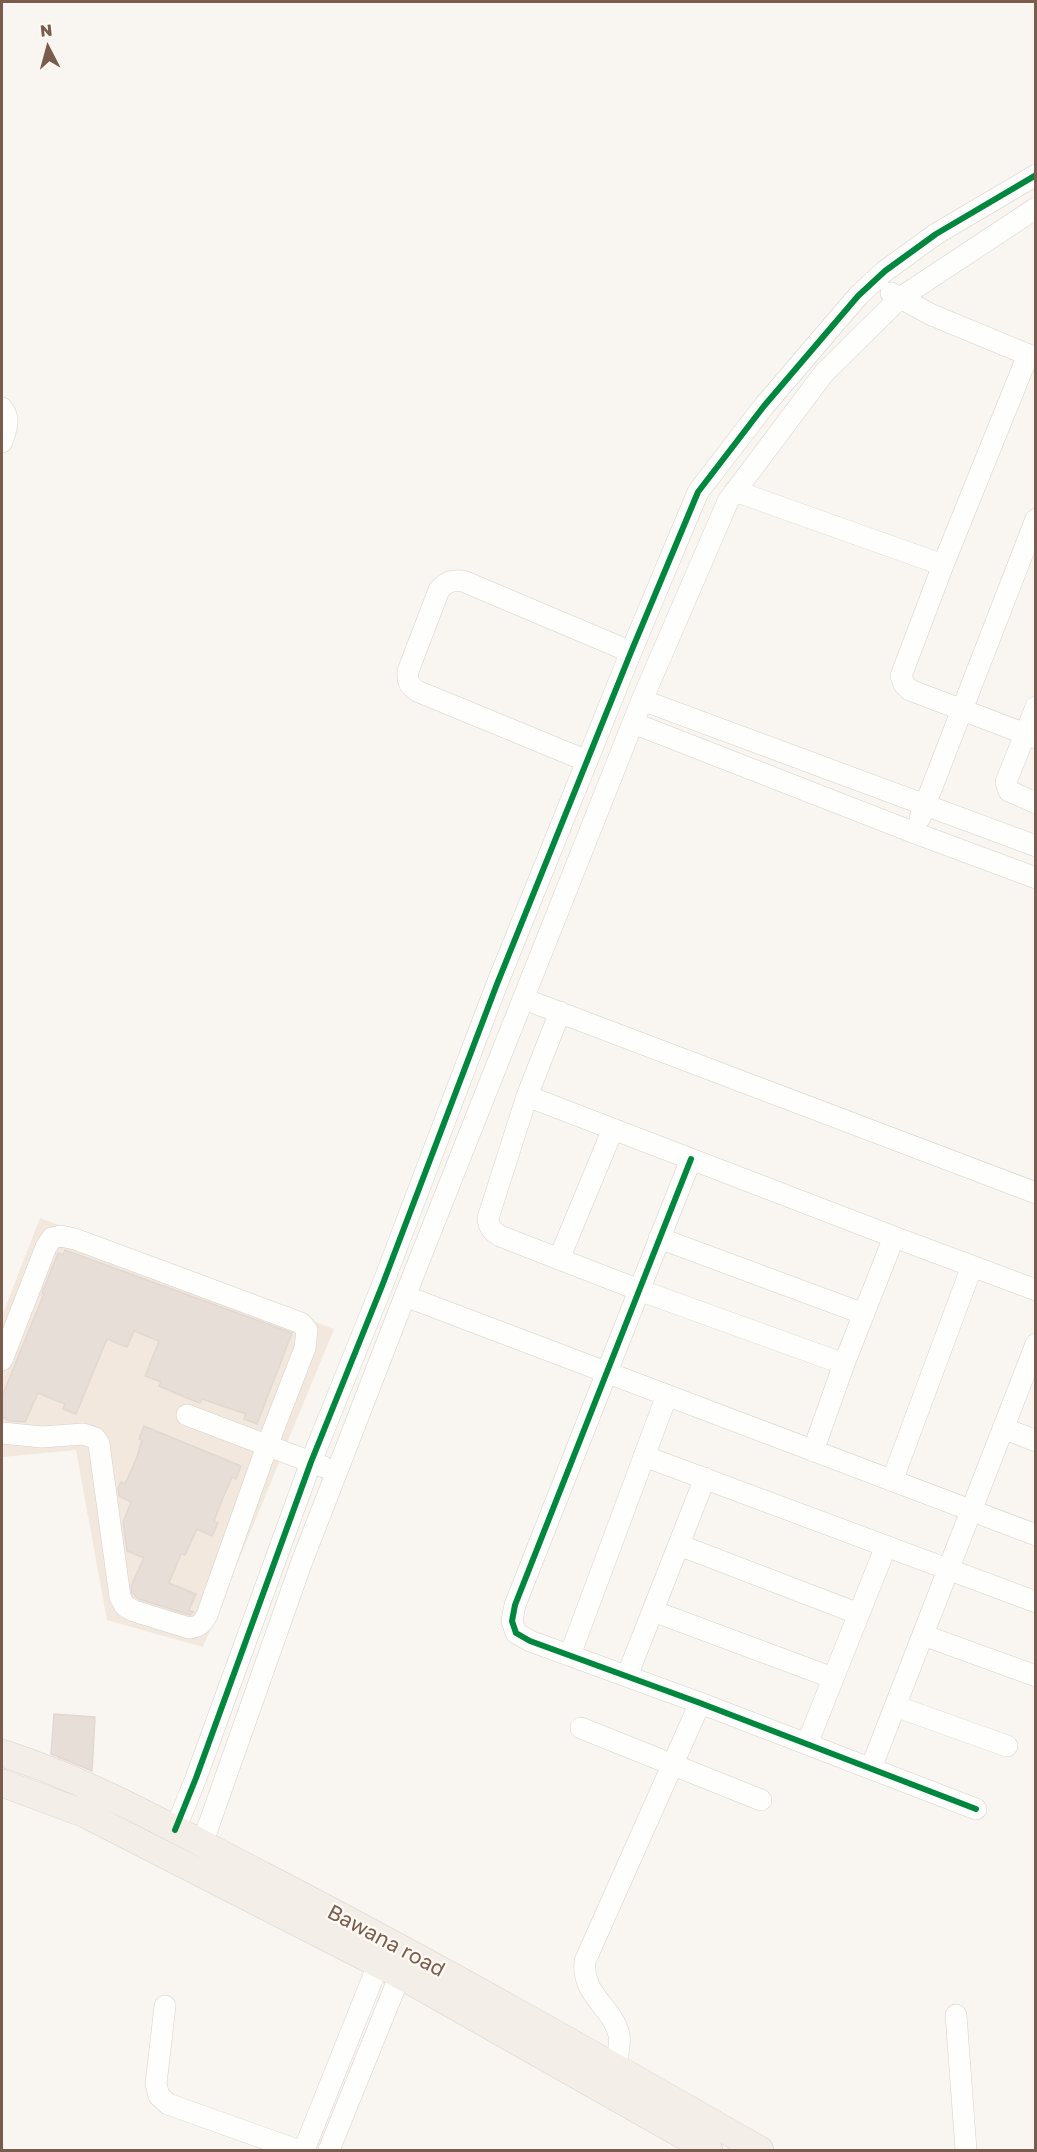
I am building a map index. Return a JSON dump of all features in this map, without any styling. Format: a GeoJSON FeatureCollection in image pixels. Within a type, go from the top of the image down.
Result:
{"type":"FeatureCollection","features":[{"type":"Feature","properties":{"kind":"main road","name":"Bawana road"},"geometry":{"type":"LineString","coordinates":[[2,1753],[40,1766],[106,1796],[386,1940],[760,2151]]}},
{"type":"Feature","properties":{"kind":"main road","name":"Bawana road"},"geometry":{"type":"LineString","coordinates":[[2,1783],[85,1814],[320,1933],[709,2151]]}},
{"type":"Feature","properties":{"kind":"street"},"geometry":{"type":"LineString","coordinates":[[175,1830],[311,1462],[386,1275],[497,984],[698,492],[796,368],[858,296],[942,230],[1035,175]]}},
{"type":"Feature","properties":{"kind":"street"},"geometry":{"type":"LineString","coordinates":[[202,1844],[252,1698],[336,1472],[642,700],[728,501],[824,373],[900,298],[1035,208]]}},
{"type":"Feature","properties":{"kind":"street"},"geometry":{"type":"LineString","coordinates":[[872,283],[932,315],[1032,356],[943,565],[901,676],[904,684],[910,690],[1030,736]]}},
{"type":"Feature","properties":{"kind":"street"},"geometry":{"type":"LineString","coordinates":[[2,408],[8,422],[2,442]]}},
{"type":"Feature","properties":{"kind":"street"},"geometry":{"type":"LineString","coordinates":[[735,491],[943,565]]}},
{"type":"Feature","properties":{"kind":"street"},"geometry":{"type":"LineString","coordinates":[[915,833],[1035,519]]}},
{"type":"Feature","properties":{"kind":"street"},"geometry":{"type":"LineString","coordinates":[[587,761],[417,691],[410,686],[407,680],[408,671],[440,590],[444,584],[452,580],[463,581],[631,652]]}},
{"type":"Feature","properties":{"kind":"street"},"geometry":{"type":"LineString","coordinates":[[642,700],[1035,846]]}},
{"type":"Feature","properties":{"kind":"street"},"geometry":{"type":"LineString","coordinates":[[1035,707],[1030,736],[1006,782],[1006,788],[1035,803]]}},
{"type":"Feature","properties":{"kind":"street"},"geometry":{"type":"LineString","coordinates":[[633,723],[1035,878]]}},
{"type":"Feature","properties":{"kind":"street"},"geometry":{"type":"LineString","coordinates":[[524,999],[1035,1193]]}},
{"type":"Feature","properties":{"kind":"street"},"geometry":{"type":"LineString","coordinates":[[560,1012],[527,1096],[488,1218],[488,1226],[492,1231],[639,1290],[844,1364]]}},
{"type":"Feature","properties":{"kind":"street"},"geometry":{"type":"LineString","coordinates":[[527,1096],[1035,1290]]}},
{"type":"Feature","properties":{"kind":"street"},"geometry":{"type":"LineString","coordinates":[[559,1259],[613,1129]]}},
{"type":"Feature","properties":{"kind":"street"},"geometry":{"type":"LineString","coordinates":[[690,1159],[515,1605],[512,1621],[516,1633],[530,1641],[700,1703],[976,1809]]}},
{"type":"Feature","properties":{"kind":"street"},"geometry":{"type":"LineString","coordinates":[[2,1360],[46,1247],[52,1238],[61,1236],[75,1239],[301,1323],[307,1330],[305,1348],[267,1446],[207,1615],[197,1627],[189,1628],[134,1611],[125,1606],[120,1597],[99,1444],[96,1438],[83,1434],[42,1437],[2,1433]]}},
{"type":"Feature","properties":{"kind":"street"},"geometry":{"type":"LineString","coordinates":[[659,1238],[864,1314]]}},
{"type":"Feature","properties":{"kind":"street"},"geometry":{"type":"LineString","coordinates":[[813,1451],[844,1364],[894,1238]]}},
{"type":"Feature","properties":{"kind":"street"},"geometry":{"type":"LineString","coordinates":[[892,1480],[972,1266]]}},
{"type":"Feature","properties":{"kind":"street"},"geometry":{"type":"LineString","coordinates":[[405,1296],[1035,1535]]}},
{"type":"Feature","properties":{"kind":"street"},"geometry":{"type":"LineString","coordinates":[[871,1768],[1003,1428],[1029,1378],[1035,1344]]}},
{"type":"Feature","properties":{"kind":"street"},"geometry":{"type":"LineString","coordinates":[[570,1655],[667,1395]]}},
{"type":"Feature","properties":{"kind":"street"},"geometry":{"type":"LineString","coordinates":[[187,1415],[336,1472]]}},
{"type":"Feature","properties":{"kind":"street"},"geometry":{"type":"LineString","coordinates":[[1003,1428],[1035,1441]]}},
{"type":"Feature","properties":{"kind":"street"},"geometry":{"type":"LineString","coordinates":[[644,1456],[1035,1602]]}},
{"type":"Feature","properties":{"kind":"street"},"geometry":{"type":"LineString","coordinates":[[627,1676],[705,1478]]}},
{"type":"Feature","properties":{"kind":"street"},"geometry":{"type":"LineString","coordinates":[[679,1545],[859,1614]]}},
{"type":"Feature","properties":{"kind":"street"},"geometry":{"type":"LineString","coordinates":[[807,1744],[886,1546]]}},
{"type":"Feature","properties":{"kind":"street"},"geometry":{"type":"LineString","coordinates":[[653,1611],[833,1678]]}},
{"type":"Feature","properties":{"kind":"street"},"geometry":{"type":"LineString","coordinates":[[923,1635],[1035,1676]]}},
{"type":"Feature","properties":{"kind":"street"},"geometry":{"type":"LineString","coordinates":[[615,2068],[620,2047],[618,2029],[587,1984],[584,1972],[585,1961],[700,1703]]}},
{"type":"Feature","properties":{"kind":"street"},"geometry":{"type":"LineString","coordinates":[[896,1706],[1007,1746]]}},
{"type":"Feature","properties":{"kind":"street"},"geometry":{"type":"LineString","coordinates":[[581,1728],[761,1800]]}},
{"type":"Feature","properties":{"kind":"street"},"geometry":{"type":"LineString","coordinates":[[304,2151],[389,1970]]}},
{"type":"Feature","properties":{"kind":"street"},"geometry":{"type":"LineString","coordinates":[[329,2151],[389,1970]]}},
{"type":"Feature","properties":{"kind":"street"},"geometry":{"type":"LineString","coordinates":[[165,2006],[156,2084],[159,2096],[168,2104],[297,2151]]}},
{"type":"Feature","properties":{"kind":"street"},"geometry":{"type":"LineString","coordinates":[[956,2015],[966,2151]]}},
{"type":"Feature","properties":{"kind":"shaded area"},"geometry":{"type":"Polygon","coordinates":[[[40,1218],[334,1329],[203,1647],[107,1620],[76,1450],[2,1457],[2,1316],[40,1218]]]}},
{"type":"Feature","properties":{"kind":"building"},"geometry":{"type":"Polygon","coordinates":[[[65,1250],[292,1333],[257,1424],[244,1419],[246,1414],[202,1399],[200,1403],[159,1386],[161,1382],[145,1376],[159,1341],[134,1331],[127,1347],[107,1339],[76,1414],[63,1409],[65,1404],[38,1393],[25,1422],[10,1421],[2,1417],[2,1396],[44,1294],[42,1293],[58,1253],[63,1255],[65,1250]]]}},
{"type":"Feature","properties":{"kind":"building"},"geometry":{"type":"Polygon","coordinates":[[[144,1426],[241,1466],[236,1479],[232,1477],[220,1505],[214,1521],[218,1523],[212,1536],[197,1529],[185,1555],[181,1554],[169,1583],[196,1594],[189,1610],[193,1612],[190,1615],[139,1599],[132,1593],[131,1586],[144,1558],[127,1551],[123,1523],[131,1502],[119,1496],[118,1488],[121,1482],[125,1484],[137,1457],[142,1440],[139,1439],[144,1426]]]}},
{"type":"Feature","properties":{"kind":"building"},"geometry":{"type":"Polygon","coordinates":[[[54,1714],[95,1717],[92,1771],[51,1754],[54,1714]]]}},
{"type":"Feature","properties":{"kind":"cycle path"},"geometry":{"type":"LineString","coordinates":[[175,1830],[311,1462],[382,1286],[497,984],[698,492],[764,406],[858,296],[885,271],[936,234],[1036,175]]}},
{"type":"Feature","properties":{"kind":"cycle path"},"geometry":{"type":"LineString","coordinates":[[691,1159],[515,1605],[512,1621],[516,1633],[530,1641],[700,1703],[976,1809]]}}]}
